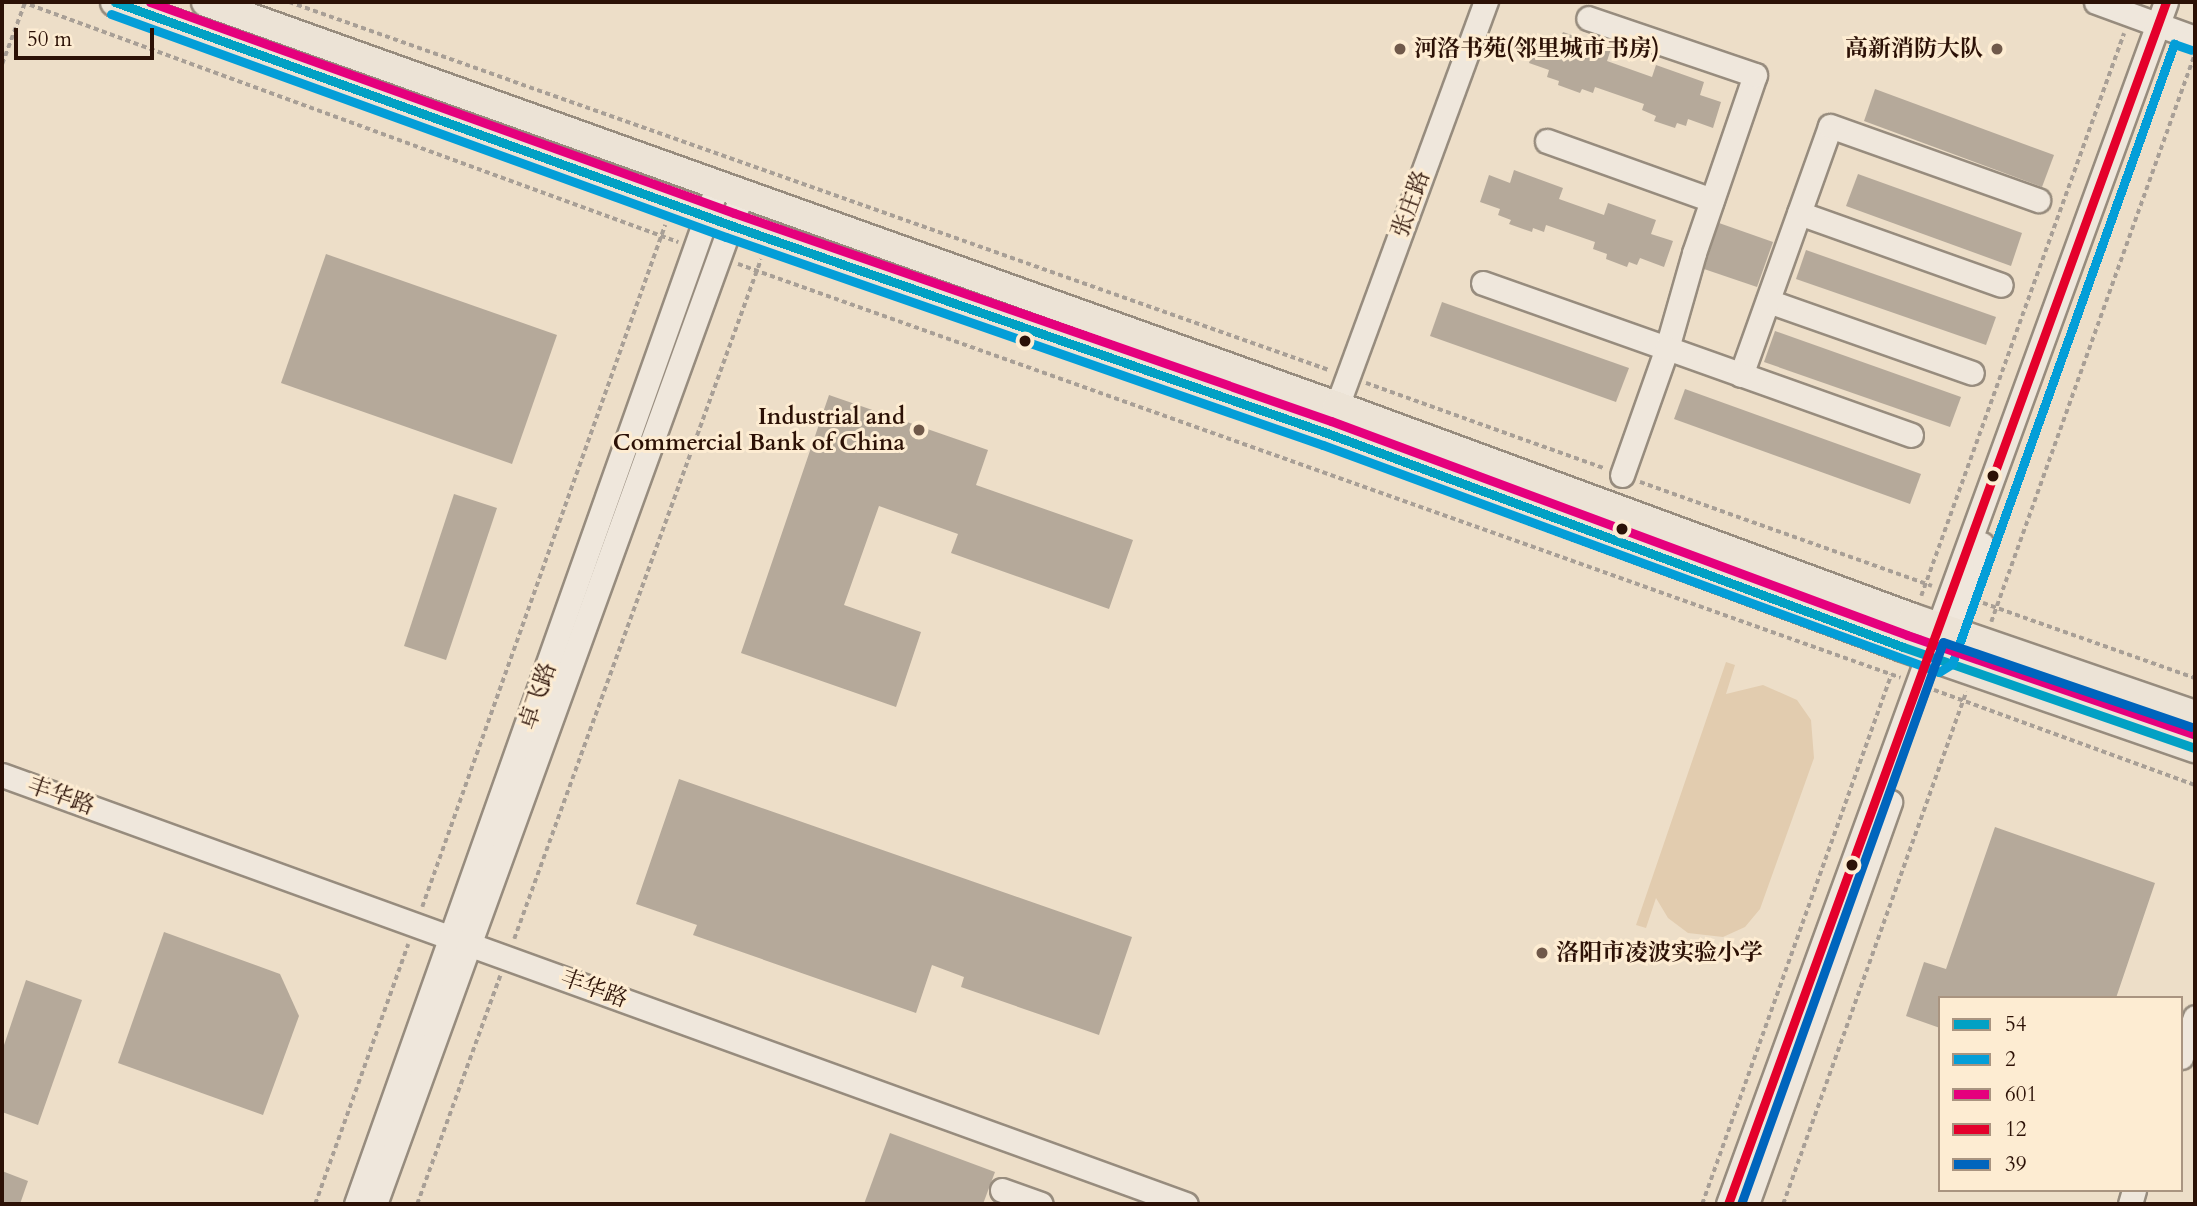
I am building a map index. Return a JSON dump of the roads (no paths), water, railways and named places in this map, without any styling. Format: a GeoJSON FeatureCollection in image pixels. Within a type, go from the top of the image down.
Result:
{"type":"FeatureCollection","features":[{"type":"Feature","properties":{"kind":"main road"},"geometry":{"type":"LineString","coordinates":[[115,2],[769,239],[1327,433],[1933,657],[2195,748]]}},
{"type":"Feature","properties":{"kind":"main road"},"geometry":{"type":"LineString","coordinates":[[206,2],[779,210],[1337,407],[1944,628],[2195,715]]}},
{"type":"Feature","properties":{"kind":"street","name":"张庄路"},"geometry":{"type":"LineString","coordinates":[[1337,407],[1486,2]]}},
{"type":"Feature","properties":{"kind":"street"},"geometry":{"type":"LineString","coordinates":[[2096,2],[2167,13],[2195,38]]}},
{"type":"Feature","properties":{"kind":"street"},"geometry":{"type":"LineString","coordinates":[[2139,2],[2195,22]]}},
{"type":"Feature","properties":{"kind":"street"},"geometry":{"type":"LineString","coordinates":[[1747,1204],[1933,657],[2167,13]]}},
{"type":"Feature","properties":{"kind":"street"},"geometry":{"type":"LineString","coordinates":[[1588,18],[1755,75],[1712,200],[1667,348],[1622,475]]}},
{"type":"Feature","properties":{"kind":"street"},"geometry":{"type":"LineString","coordinates":[[1741,375],[1830,126],[2038,200]]}},
{"type":"Feature","properties":{"kind":"street"},"geometry":{"type":"LineString","coordinates":[[1546,141],[1712,200]]}},
{"type":"Feature","properties":{"kind":"street","name":"卓飞路"},"geometry":{"type":"LineString","coordinates":[[356,1204],[458,947],[719,257],[719,221],[729,192]]}},
{"type":"Feature","properties":{"kind":"street"},"geometry":{"type":"LineString","coordinates":[[1799,213],[2001,285]]}},
{"type":"Feature","properties":{"kind":"street","name":"卓飞路"},"geometry":{"type":"LineString","coordinates":[[375,1204],[458,947],[696,248],[719,221]]}},
{"type":"Feature","properties":{"kind":"street"},"geometry":{"type":"LineString","coordinates":[[1483,283],[1911,435]]}},
{"type":"Feature","properties":{"kind":"street"},"geometry":{"type":"LineString","coordinates":[[1768,301],[1972,373]]}},
{"type":"Feature","properties":{"kind":"street"},"geometry":{"type":"LineString","coordinates":[[1728,1204],[1923,686]]}},
{"type":"Feature","properties":{"kind":"street","name":"丰华路"},"geometry":{"type":"LineString","coordinates":[[2,775],[413,931]]}},
{"type":"Feature","properties":{"kind":"street","name":"丰华路"},"geometry":{"type":"LineString","coordinates":[[2,790],[413,931],[1186,1204]]}},
{"type":"Feature","properties":{"kind":"street","name":"丰华路"},"geometry":{"type":"LineString","coordinates":[[505,964],[1145,1204]]}},
{"type":"Feature","properties":{"kind":"street"},"geometry":{"type":"LineString","coordinates":[[2183,1051],[2195,1017]]}},
{"type":"Feature","properties":{"kind":"street"},"geometry":{"type":"LineString","coordinates":[[1002,1190],[1041,1204]]}},
{"type":"Feature","properties":{"kind":"place","name":"河洛书苑(邻里城市书房)"},"geometry":{"type":"Point","coordinates":[1400,49]}},
{"type":"Feature","properties":{"kind":"place","name":"高新消防大队"},"geometry":{"type":"Point","coordinates":[1997,49]}},
{"type":"Feature","properties":{"kind":"place","name":"Industrial and Commercial Bank of China"},"geometry":{"type":"Point","coordinates":[919,430]}},
{"type":"Feature","properties":{"kind":"place","name":"洛阳市凌波实验小学"},"geometry":{"type":"Point","coordinates":[1542,953]}}]}
